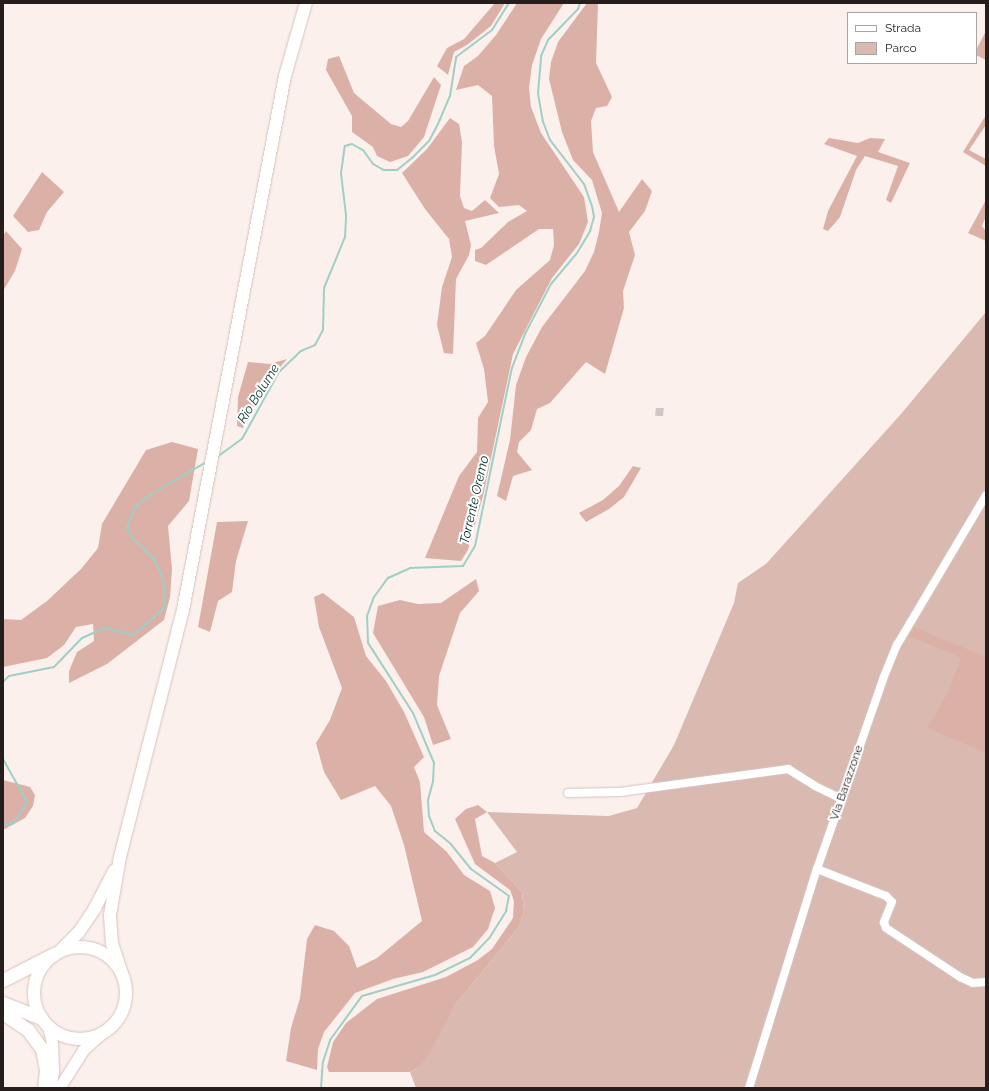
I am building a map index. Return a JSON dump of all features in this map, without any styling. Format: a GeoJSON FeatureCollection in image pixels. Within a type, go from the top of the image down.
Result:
{"type":"FeatureCollection","features":[{"type":"Feature","properties":{"kind":"highway"},"geometry":{"type":"LineString","coordinates":[[3,980],[58,952]]}},
{"type":"Feature","properties":{"kind":"highway"},"geometry":{"type":"LineString","coordinates":[[3,1002],[45,1022]]}},
{"type":"Feature","properties":{"kind":"highway"},"geometry":{"type":"LineString","coordinates":[[3,1013],[28,1030],[42,1049],[46,1070],[44,1088]]}},
{"type":"Feature","properties":{"kind":"main road"},"geometry":{"type":"LineString","coordinates":[[59,1088],[83,1050],[119,1018],[124,1007],[126,996],[122,974],[112,944],[110,915],[120,857],[181,617],[285,76],[306,3]]}},
{"type":"Feature","properties":{"kind":"main road"},"geometry":{"type":"LineString","coordinates":[[50,1088],[53,1072],[52,1044],[45,1022],[36,1007],[34,983],[38,972],[79,932],[96,908],[120,857]]}},
{"type":"Feature","properties":{"kind":"main road"},"geometry":{"type":"LineString","coordinates":[[58,952],[78,947],[96,949],[116,963],[122,974]]}},
{"type":"Feature","properties":{"kind":"main road"},"geometry":{"type":"LineString","coordinates":[[45,1022],[58,1033],[80,1039],[102,1033]]}},
{"type":"Feature","properties":{"kind":"street","name":"Via Barazzone"},"geometry":{"type":"LineString","coordinates":[[749,1088],[817,868],[897,645],[986,495]]}},
{"type":"Feature","properties":{"kind":"street"},"geometry":{"type":"LineString","coordinates":[[568,793],[620,792],[788,769],[842,799]]}},
{"type":"Feature","properties":{"kind":"street"},"geometry":{"type":"LineString","coordinates":[[817,868],[886,896],[892,902],[884,922],[886,928],[960,977],[973,983],[986,982]]}},
{"type":"Feature","properties":{"kind":"green space"},"geometry":{"type":"Polygon","coordinates":[[[986,312],[986,1088],[416,1088],[410,1072],[416,1069],[455,1005],[519,927],[524,911],[522,892],[495,863],[517,852],[487,812],[609,816],[637,808],[674,745],[734,603],[738,583],[766,564],[901,414],[986,312]]]}},
{"type":"Feature","properties":{"kind":"shaded area"},"geometry":{"type":"Polygon","coordinates":[[[495,3],[505,3],[491,26],[467,45],[454,52],[448,75],[437,66],[447,48],[464,39],[495,3]]]}},
{"type":"Feature","properties":{"kind":"shaded area"},"geometry":{"type":"Polygon","coordinates":[[[517,3],[564,3],[541,39],[532,65],[529,88],[531,107],[541,133],[584,197],[588,222],[579,244],[552,278],[513,354],[483,496],[468,550],[461,561],[425,558],[459,476],[477,452],[478,418],[488,402],[484,369],[476,343],[485,336],[516,290],[550,260],[554,245],[553,229],[539,229],[486,265],[475,261],[475,250],[481,248],[508,222],[527,211],[519,205],[499,207],[490,198],[499,174],[494,146],[492,96],[478,85],[456,90],[464,66],[478,56],[496,35],[517,3]]]}},
{"type":"Feature","properties":{"kind":"shaded area"},"geometry":{"type":"Polygon","coordinates":[[[587,3],[598,3],[596,63],[612,97],[607,106],[596,108],[591,121],[593,152],[619,212],[642,179],[652,191],[645,211],[629,232],[635,255],[623,291],[624,308],[605,374],[586,362],[550,403],[537,409],[531,430],[519,442],[517,452],[532,470],[513,476],[506,501],[497,496],[510,440],[516,385],[526,357],[542,327],[585,271],[594,252],[599,232],[602,213],[592,180],[573,160],[562,132],[549,79],[551,62],[558,42],[587,3]]]}},
{"type":"Feature","properties":{"kind":"shaded area"},"geometry":{"type":"Polygon","coordinates":[[[986,31],[986,60],[977,56],[977,48],[986,31]]]}},
{"type":"Feature","properties":{"kind":"shaded area"},"geometry":{"type":"Polygon","coordinates":[[[339,56],[354,93],[391,124],[401,127],[408,121],[434,77],[441,85],[424,137],[408,156],[390,162],[377,156],[373,147],[352,132],[352,116],[326,70],[328,59],[339,56]]]}},
{"type":"Feature","properties":{"kind":"shaded area"},"geometry":{"type":"Polygon","coordinates":[[[986,115],[986,125],[969,150],[986,159],[986,166],[963,152],[986,115]]]}},
{"type":"Feature","properties":{"kind":"shaded area"},"geometry":{"type":"Polygon","coordinates":[[[450,118],[459,124],[462,142],[460,196],[464,208],[472,211],[485,200],[499,213],[465,221],[471,245],[469,255],[456,279],[453,354],[444,353],[437,325],[442,287],[452,257],[449,239],[425,209],[402,173],[427,149],[450,118]]]}},
{"type":"Feature","properties":{"kind":"shaded area"},"geometry":{"type":"Polygon","coordinates":[[[829,138],[858,143],[870,138],[885,139],[878,152],[910,163],[891,203],[886,200],[898,166],[865,156],[856,170],[840,217],[828,231],[823,229],[828,211],[857,156],[824,144],[829,138]]]}},
{"type":"Feature","properties":{"kind":"shaded area"},"geometry":{"type":"Polygon","coordinates":[[[42,172],[64,192],[47,212],[39,230],[28,232],[13,216],[42,172]]]}},
{"type":"Feature","properties":{"kind":"shaded area"},"geometry":{"type":"Polygon","coordinates":[[[986,200],[986,216],[982,226],[986,231],[986,241],[968,233],[986,200]]]}},
{"type":"Feature","properties":{"kind":"shaded area"},"geometry":{"type":"Polygon","coordinates":[[[6,231],[22,249],[15,271],[3,291],[3,236],[6,231]]]}},
{"type":"Feature","properties":{"kind":"shaded area"},"geometry":{"type":"Polygon","coordinates":[[[287,359],[263,387],[243,428],[237,426],[238,397],[248,362],[270,364],[287,359]]]}},
{"type":"Feature","properties":{"kind":"shaded area"},"geometry":{"type":"Polygon","coordinates":[[[172,442],[198,449],[189,501],[168,526],[172,569],[170,597],[164,620],[107,664],[69,683],[69,671],[77,652],[94,641],[93,624],[76,627],[64,645],[47,658],[3,667],[3,619],[21,620],[47,601],[81,569],[98,548],[102,524],[146,450],[172,442]]]}},
{"type":"Feature","properties":{"kind":"shaded area"},"geometry":{"type":"Polygon","coordinates":[[[633,466],[641,468],[624,497],[609,509],[586,522],[579,513],[603,500],[619,486],[633,466]]]}},
{"type":"Feature","properties":{"kind":"shaded area"},"geometry":{"type":"Polygon","coordinates":[[[248,521],[236,561],[232,592],[218,601],[210,632],[198,627],[217,522],[248,521]]]}},
{"type":"Feature","properties":{"kind":"shaded area"},"geometry":{"type":"Polygon","coordinates":[[[476,579],[479,591],[460,613],[439,676],[437,705],[451,739],[433,745],[424,717],[373,633],[378,606],[400,600],[418,604],[441,603],[476,579]]]}},
{"type":"Feature","properties":{"kind":"shaded area"},"geometry":{"type":"Polygon","coordinates":[[[323,593],[354,617],[366,656],[386,681],[404,712],[424,757],[414,767],[420,782],[424,832],[447,852],[464,875],[490,891],[495,908],[488,929],[473,947],[423,972],[393,979],[355,993],[324,1032],[318,1049],[317,1070],[286,1061],[291,1028],[300,998],[307,939],[315,925],[334,931],[349,946],[357,968],[377,958],[422,921],[404,845],[391,806],[375,786],[341,800],[324,772],[316,743],[330,720],[342,688],[319,627],[314,597],[323,593]]]}},
{"type":"Feature","properties":{"kind":"shaded area"},"geometry":{"type":"Polygon","coordinates":[[[913,627],[986,657],[986,753],[927,728],[948,692],[961,658],[909,636],[913,627]]]}},
{"type":"Feature","properties":{"kind":"shaded area"},"geometry":{"type":"Polygon","coordinates":[[[3,780],[30,787],[35,795],[33,806],[25,818],[3,830],[3,780]]]}},
{"type":"Feature","properties":{"kind":"shaded area"},"geometry":{"type":"Polygon","coordinates":[[[478,805],[487,812],[475,819],[482,856],[495,863],[522,892],[524,911],[519,927],[455,1005],[428,1056],[416,1069],[410,1072],[329,1072],[327,1067],[333,1042],[346,1023],[377,999],[446,977],[478,960],[492,949],[513,918],[514,901],[510,890],[475,864],[455,819],[466,809],[478,805]]]}},
{"type":"Feature","properties":{"kind":"waterway","name":"Rio Bolume"},"geometry":{"type":"LineString","coordinates":[[217,457],[242,439],[279,372],[301,351],[315,345],[323,330],[324,288],[345,237],[346,215],[341,173],[345,146],[352,144],[363,150],[373,164],[384,170],[397,170],[414,156],[429,141],[450,96],[456,57],[492,30],[509,3]]}},
{"type":"Feature","properties":{"kind":"waterway","name":"Torrente Oremo"},"geometry":{"type":"LineString","coordinates":[[321,1088],[323,1062],[330,1040],[362,996],[435,975],[470,958],[490,937],[506,911],[509,896],[471,869],[451,844],[435,831],[429,816],[428,800],[433,781],[434,763],[413,713],[368,643],[367,616],[374,597],[388,578],[410,568],[463,566],[475,546],[512,368],[526,332],[551,284],[577,253],[590,231],[594,217],[592,206],[584,184],[550,140],[543,122],[538,93],[541,56],[548,40],[578,9],[580,3]]}},
{"type":"Feature","properties":{"kind":"waterway","name":"Rio Bolume"},"geometry":{"type":"LineString","coordinates":[[3,682],[9,676],[54,667],[82,638],[104,628],[134,635],[164,608],[165,585],[155,560],[134,540],[127,528],[135,507],[150,495],[208,461]]}},
{"type":"Feature","properties":{"kind":"waterway","name":"Rio Bolume"},"geometry":{"type":"LineString","coordinates":[[3,759],[27,802],[14,823],[3,825]]}},
{"type":"Feature","properties":{"kind":"tunnel"},"geometry":{"type":"LineString","coordinates":[[659,416],[660,406]]}}]}
